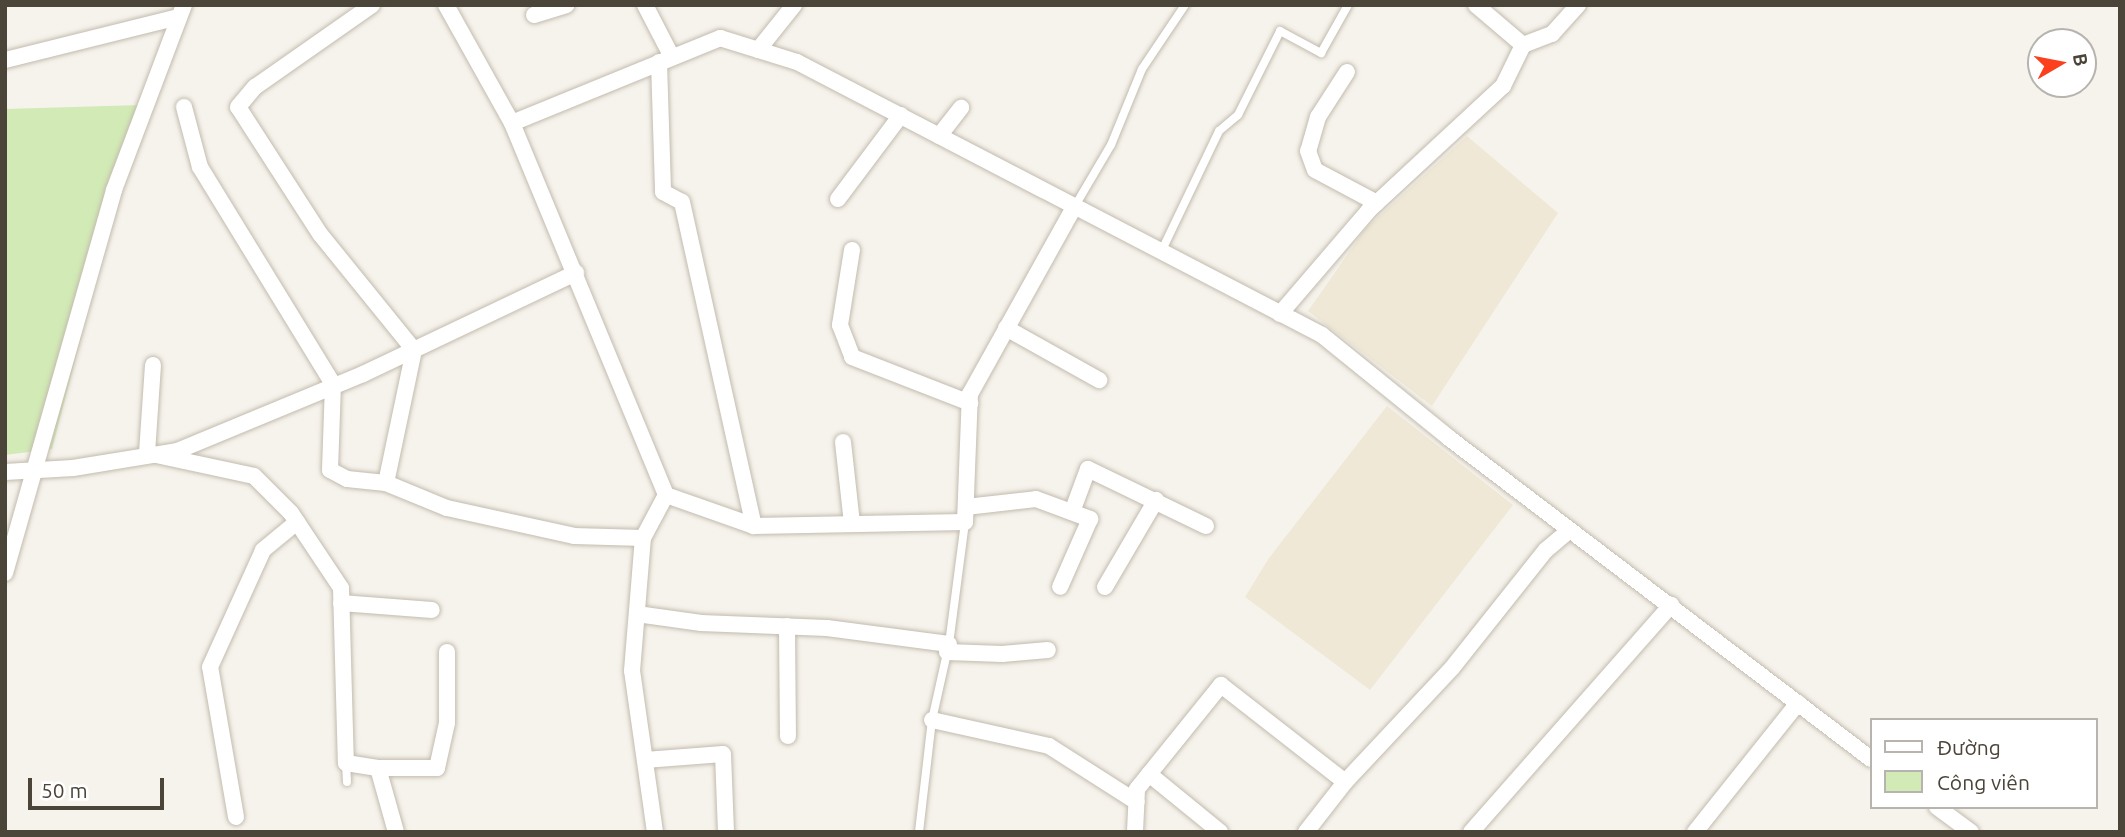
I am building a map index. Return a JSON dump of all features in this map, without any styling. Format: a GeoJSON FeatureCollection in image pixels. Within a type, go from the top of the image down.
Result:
{"type":"FeatureCollection","features":[{"type":"Feature","properties":{"kind":"street"},"geometry":{"type":"LineString","coordinates":[[372,5],[255,87],[238,107],[320,234],[414,350]]}},
{"type":"Feature","properties":{"kind":"street"},"geometry":{"type":"LineString","coordinates":[[446,5],[512,122],[666,495],[754,526],[852,524],[965,514],[1037,499],[1090,519],[1060,587]]}},
{"type":"Feature","properties":{"kind":"street"},"geometry":{"type":"LineString","coordinates":[[534,15],[566,5]]}},
{"type":"Feature","properties":{"kind":"street"},"geometry":{"type":"LineString","coordinates":[[645,5],[666,59],[663,192],[682,202],[754,526]]}},
{"type":"Feature","properties":{"kind":"street"},"geometry":{"type":"LineString","coordinates":[[758,50],[794,5]]}},
{"type":"Feature","properties":{"kind":"street"},"geometry":{"type":"LineString","coordinates":[[1476,5],[1523,45]]}},
{"type":"Feature","properties":{"kind":"street"},"geometry":{"type":"LineString","coordinates":[[1280,314],[1377,203],[1503,86],[1523,45],[1552,34],[1578,5]]}},
{"type":"Feature","properties":{"kind":"street"},"geometry":{"type":"LineString","coordinates":[[5,60],[181,11]]}},
{"type":"Feature","properties":{"kind":"street"},"geometry":{"type":"LineString","coordinates":[[5,573],[32,469],[114,190],[181,11]]}},
{"type":"Feature","properties":{"kind":"street"},"geometry":{"type":"LineString","coordinates":[[512,122],[720,38],[797,62],[1073,209],[1162,250],[1322,335],[1569,531],[1671,605],[1870,759]]}},
{"type":"Feature","properties":{"kind":"street"},"geometry":{"type":"LineString","coordinates":[[1347,72],[1318,117],[1308,151],[1315,170],[1377,203]]}},
{"type":"Feature","properties":{"kind":"street"},"geometry":{"type":"LineString","coordinates":[[184,107],[200,167],[333,384],[330,470],[347,479],[386,483],[447,508],[574,536],[643,538]]}},
{"type":"Feature","properties":{"kind":"street"},"geometry":{"type":"LineString","coordinates":[[939,136],[961,108]]}},
{"type":"Feature","properties":{"kind":"street"},"geometry":{"type":"LineString","coordinates":[[838,199],[901,116]]}},
{"type":"Feature","properties":{"kind":"street"},"geometry":{"type":"LineString","coordinates":[[965,514],[970,394],[1073,209]]}},
{"type":"Feature","properties":{"kind":"street"},"geometry":{"type":"LineString","coordinates":[[852,250],[840,325],[852,357],[970,403]]}},
{"type":"Feature","properties":{"kind":"street"},"geometry":{"type":"LineString","coordinates":[[5,471],[73,468],[147,453],[177,451],[414,350],[576,274]]}},
{"type":"Feature","properties":{"kind":"street"},"geometry":{"type":"LineString","coordinates":[[1006,328],[1099,380]]}},
{"type":"Feature","properties":{"kind":"street"},"geometry":{"type":"LineString","coordinates":[[386,483],[414,350]]}},
{"type":"Feature","properties":{"kind":"street"},"geometry":{"type":"LineString","coordinates":[[147,453],[153,365]]}},
{"type":"Feature","properties":{"kind":"street"},"geometry":{"type":"LineString","coordinates":[[843,442],[852,524]]}},
{"type":"Feature","properties":{"kind":"street"},"geometry":{"type":"LineString","coordinates":[[147,453],[254,476],[270,488],[332,570],[341,587],[346,763],[378,768],[437,768],[447,723],[447,652]]}},
{"type":"Feature","properties":{"kind":"street"},"geometry":{"type":"LineString","coordinates":[[1072,512],[1088,469],[1206,526]]}},
{"type":"Feature","properties":{"kind":"street"},"geometry":{"type":"LineString","coordinates":[[655,832],[632,671],[643,538],[666,495]]}},
{"type":"Feature","properties":{"kind":"street"},"geometry":{"type":"LineString","coordinates":[[1105,587],[1156,500]]}},
{"type":"Feature","properties":{"kind":"street"},"geometry":{"type":"LineString","coordinates":[[236,817],[210,667],[263,550],[297,522]]}},
{"type":"Feature","properties":{"kind":"street"},"geometry":{"type":"LineString","coordinates":[[1306,832],[1345,782],[1452,668],[1546,550],[1569,531]]}},
{"type":"Feature","properties":{"kind":"street"},"geometry":{"type":"LineString","coordinates":[[341,603],[432,610]]}},
{"type":"Feature","properties":{"kind":"street"},"geometry":{"type":"LineString","coordinates":[[1471,832],[1671,605]]}},
{"type":"Feature","properties":{"kind":"street"},"geometry":{"type":"LineString","coordinates":[[637,614],[701,624],[787,626],[948,648],[1048,650]]}},
{"type":"Feature","properties":{"kind":"street"},"geometry":{"type":"LineString","coordinates":[[787,626],[788,736]]}},
{"type":"Feature","properties":{"kind":"street"},"geometry":{"type":"LineString","coordinates":[[1135,832],[1137,789],[1221,685],[1345,782]]}},
{"type":"Feature","properties":{"kind":"street"},"geometry":{"type":"LineString","coordinates":[[1695,832],[1798,703]]}},
{"type":"Feature","properties":{"kind":"street"},"geometry":{"type":"LineString","coordinates":[[932,720],[1049,746],[1137,802]]}},
{"type":"Feature","properties":{"kind":"street"},"geometry":{"type":"LineString","coordinates":[[645,760],[723,754],[726,832]]}},
{"type":"Feature","properties":{"kind":"street"},"geometry":{"type":"LineString","coordinates":[[378,768],[396,832]]}},
{"type":"Feature","properties":{"kind":"street"},"geometry":{"type":"LineString","coordinates":[[1149,774],[1220,832]]}},
{"type":"Feature","properties":{"kind":"street"},"geometry":{"type":"LineString","coordinates":[[1940,809],[1971,832]]}},
{"type":"Feature","properties":{"kind":"lane"},"geometry":{"type":"LineString","coordinates":[[1073,209],[1111,145],[1142,69],[1185,5]]}},
{"type":"Feature","properties":{"kind":"lane"},"geometry":{"type":"LineString","coordinates":[[1162,250],[1219,131],[1238,115],[1280,31],[1321,53],[1348,5]]}},
{"type":"Feature","properties":{"kind":"lane"},"geometry":{"type":"LineString","coordinates":[[919,832],[932,720],[948,648],[965,514]]}},
{"type":"Feature","properties":{"kind":"lane"},"geometry":{"type":"LineString","coordinates":[[346,763],[347,782]]}},
{"type":"Feature","properties":{"kind":"shaded area"},"geometry":{"type":"Polygon","coordinates":[[[1467,136],[1558,213],[1432,406],[1308,311],[1366,228],[1467,136]]]}},
{"type":"Feature","properties":{"kind":"shaded area"},"geometry":{"type":"Polygon","coordinates":[[[1387,406],[1513,505],[1370,690],[1245,597],[1269,558],[1387,406]]]}},
{"type":"Feature","properties":{"kind":"green space"},"geometry":{"type":"Polygon","coordinates":[[[141,105],[52,449],[5,455],[5,109],[141,105]]]}}]}
